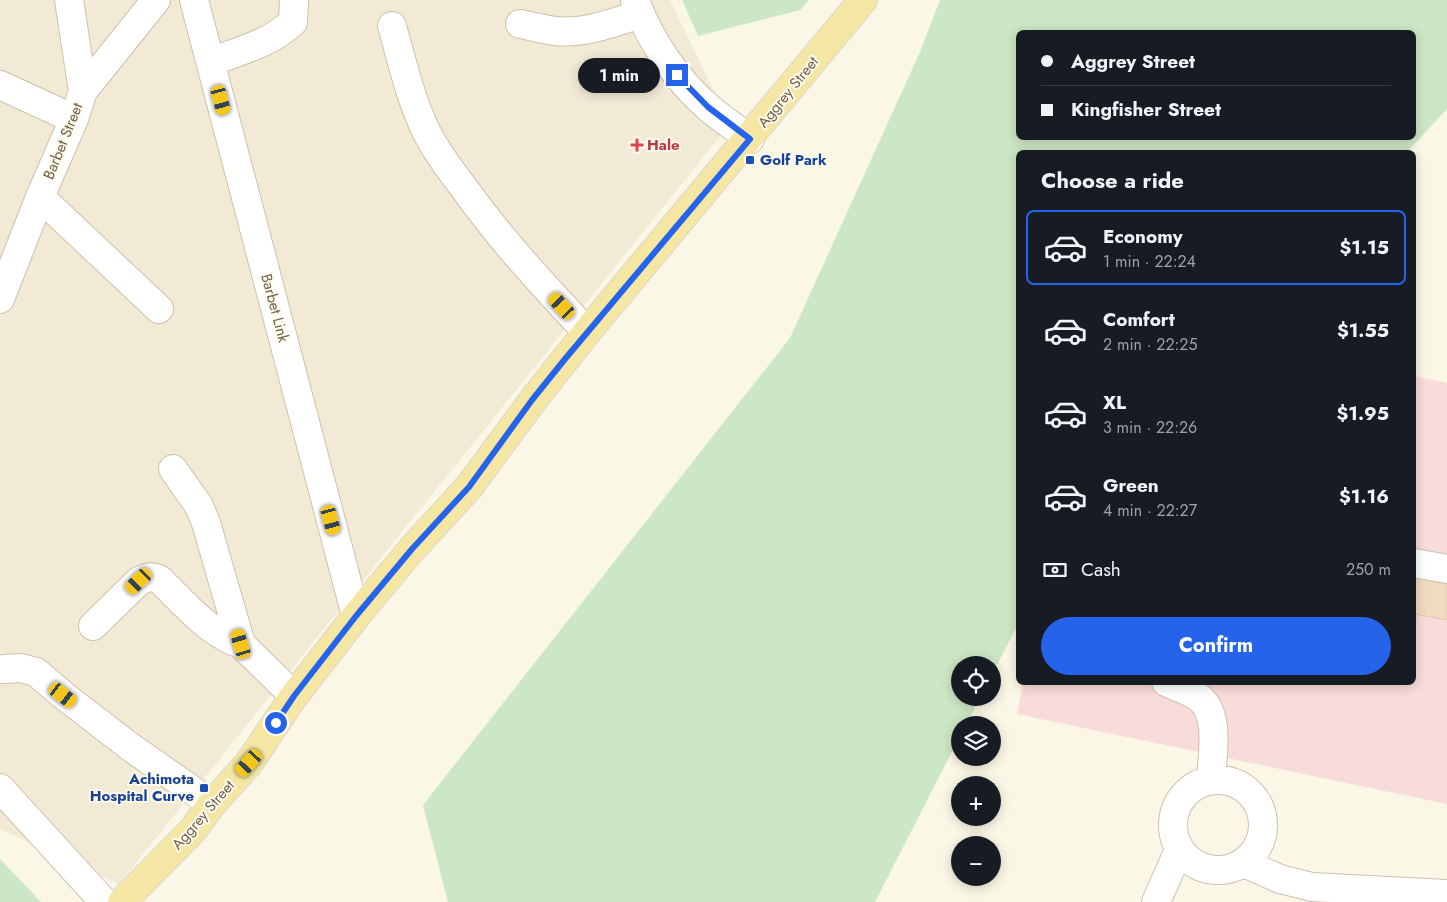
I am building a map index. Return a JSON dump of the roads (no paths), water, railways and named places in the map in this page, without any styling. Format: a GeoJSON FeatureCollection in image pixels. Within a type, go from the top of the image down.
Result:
{"type":"FeatureCollection","features":[{"type":"Feature","properties":{"kind":"main road","name":"Aggrey Street"},"geometry":{"type":"LineString","coordinates":[[122,902],[192,830],[212,804],[249,763],[294,696],[356,616],[412,549],[469,487],[532,400],[587,332],[750,139],[864,0]]}},
{"type":"Feature","properties":{"kind":"street"},"geometry":{"type":"LineString","coordinates":[[69,0],[83,91]]}},
{"type":"Feature","properties":{"kind":"street","name":"Barbet Street"},"geometry":{"type":"LineString","coordinates":[[0,299],[40,197],[74,119],[83,91],[156,0]]}},
{"type":"Feature","properties":{"kind":"street","name":"Barbet Link"},"geometry":{"type":"LineString","coordinates":[[194,0],[356,616]]}},
{"type":"Feature","properties":{"kind":"street"},"geometry":{"type":"LineString","coordinates":[[211,62],[253,46],[282,32],[293,22],[294,0]]}},
{"type":"Feature","properties":{"kind":"street"},"geometry":{"type":"LineString","coordinates":[[520,24],[555,31],[582,30],[603,26],[637,7],[643,22],[677,75],[708,107],[750,139]]}},
{"type":"Feature","properties":{"kind":"street"},"geometry":{"type":"LineString","coordinates":[[392,26],[413,99],[426,131],[444,161],[492,227],[525,266],[587,332]]}},
{"type":"Feature","properties":{"kind":"street"},"geometry":{"type":"LineString","coordinates":[[0,85],[74,119]]}},
{"type":"Feature","properties":{"kind":"street"},"geometry":{"type":"LineString","coordinates":[[40,197],[159,309]]}},
{"type":"Feature","properties":{"kind":"street"},"geometry":{"type":"LineString","coordinates":[[173,469],[199,506],[206,524],[241,644]]}},
{"type":"Feature","properties":{"kind":"street"},"geometry":{"type":"LineString","coordinates":[[1416,563],[1447,569]]}},
{"type":"Feature","properties":{"kind":"street"},"geometry":{"type":"LineString","coordinates":[[94,626],[139,581],[152,576],[159,579],[214,632],[241,644],[294,696]]}},
{"type":"Feature","properties":{"kind":"street"},"geometry":{"type":"LineString","coordinates":[[4,669],[21,668],[36,672],[129,746],[212,804]]}},
{"type":"Feature","properties":{"kind":"street"},"geometry":{"type":"LineString","coordinates":[[1172,685],[1199,698],[1210,710],[1213,722],[1212,780]]}},
{"type":"Feature","properties":{"kind":"street"},"geometry":{"type":"LineString","coordinates":[[1212,780],[1236,783],[1255,798],[1264,820],[1260,844],[1244,863],[1221,871],[1197,866],[1179,850],[1172,827],[1176,805],[1191,788],[1212,780]]}},
{"type":"Feature","properties":{"kind":"street"},"geometry":{"type":"LineString","coordinates":[[0,788],[104,902]]}},
{"type":"Feature","properties":{"kind":"street"},"geometry":{"type":"LineString","coordinates":[[1156,902],[1179,850]]}},
{"type":"Feature","properties":{"kind":"street"},"geometry":{"type":"LineString","coordinates":[[1244,863],[1280,879],[1312,887],[1447,894]]}},
{"type":"Feature","properties":{"kind":"place","name":"Hale"},"geometry":{"type":"Point","coordinates":[637,145]}},
{"type":"Feature","properties":{"kind":"place","name":"Golf Park"},"geometry":{"type":"Point","coordinates":[750,160]}},
{"type":"Feature","properties":{"kind":"place","name":"Achimota Hospital Curve"},"geometry":{"type":"Point","coordinates":[204,788]}}]}
